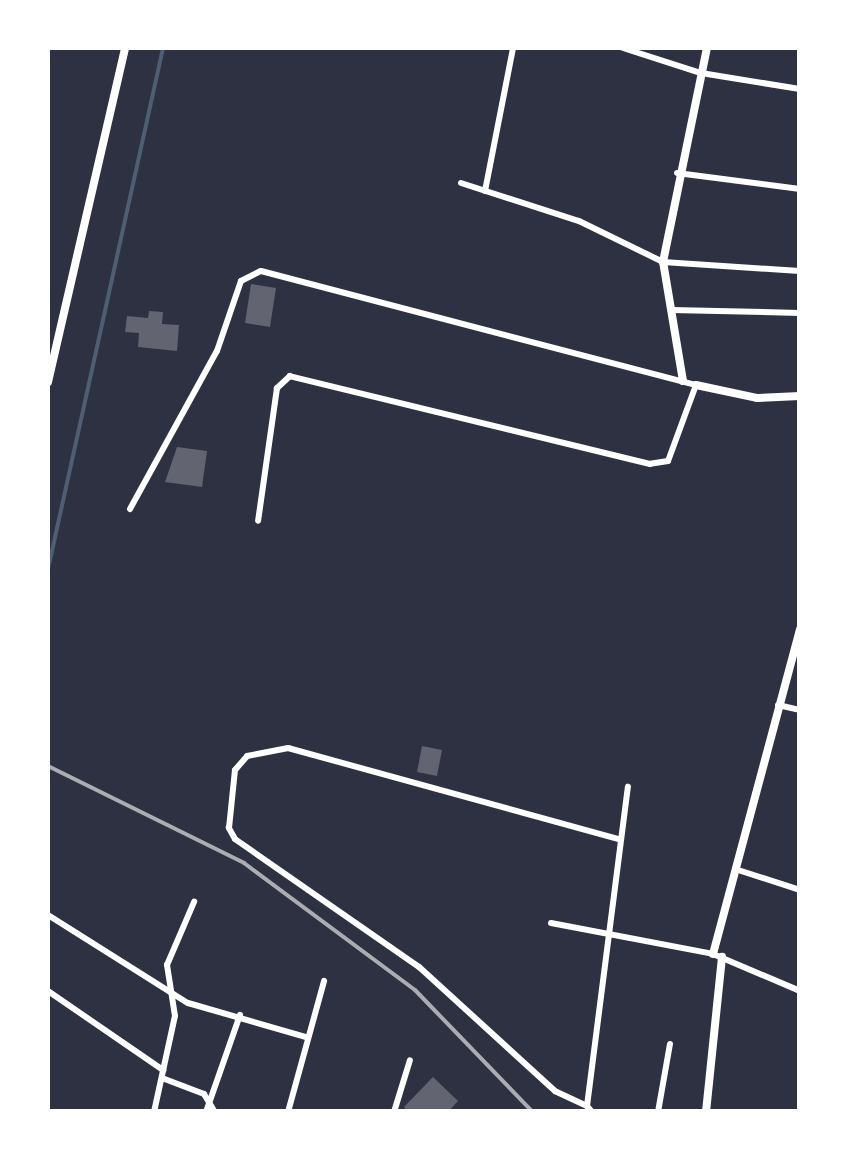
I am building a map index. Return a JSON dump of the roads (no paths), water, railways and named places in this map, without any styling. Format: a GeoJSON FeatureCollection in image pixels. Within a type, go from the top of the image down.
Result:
{"type":"FeatureCollection","features":[{"type":"Feature","properties":{"kind":"street"},"geometry":{"type":"LineString","coordinates":[[48,382],[125,48]]}},
{"type":"Feature","properties":{"kind":"street"},"geometry":{"type":"LineString","coordinates":[[485,191],[512,48]]}},
{"type":"Feature","properties":{"kind":"street"},"geometry":{"type":"LineString","coordinates":[[623,48],[701,73],[800,89]]}},
{"type":"Feature","properties":{"kind":"street"},"geometry":{"type":"LineString","coordinates":[[683,380],[663,262],[676,173],[707,48]]}},
{"type":"Feature","properties":{"kind":"street"},"geometry":{"type":"LineString","coordinates":[[676,173],[800,189]]}},
{"type":"Feature","properties":{"kind":"street"},"geometry":{"type":"LineString","coordinates":[[460,183],[579,221],[663,262],[800,271]]}},
{"type":"Feature","properties":{"kind":"street"},"geometry":{"type":"LineString","coordinates":[[130,510],[217,350],[241,280],[261,271],[696,385],[757,398],[800,396]]}},
{"type":"Feature","properties":{"kind":"street"},"geometry":{"type":"LineString","coordinates":[[671,310],[800,313]]}},
{"type":"Feature","properties":{"kind":"street"},"geometry":{"type":"LineString","coordinates":[[258,522],[277,388],[290,376],[650,464],[668,461],[696,385]]}},
{"type":"Feature","properties":{"kind":"street"},"geometry":{"type":"LineString","coordinates":[[706,1112],[717,956],[734,869],[800,629]]}},
{"type":"Feature","properties":{"kind":"street"},"geometry":{"type":"LineString","coordinates":[[777,704],[800,710]]}},
{"type":"Feature","properties":{"kind":"street"},"geometry":{"type":"LineString","coordinates":[[618,839],[288,748],[247,756],[236,770],[229,828],[235,839],[419,967],[555,1091],[590,1109],[611,936],[618,839],[628,787]]}},
{"type":"Feature","properties":{"kind":"street"},"geometry":{"type":"LineString","coordinates":[[734,869],[800,890]]}},
{"type":"Feature","properties":{"kind":"street"},"geometry":{"type":"LineString","coordinates":[[154,1112],[176,1016],[166,965],[194,902]]}},
{"type":"Feature","properties":{"kind":"street"},"geometry":{"type":"LineString","coordinates":[[48,915],[188,1003],[306,1037]]}},
{"type":"Feature","properties":{"kind":"street"},"geometry":{"type":"LineString","coordinates":[[551,923],[717,956],[800,991]]}},
{"type":"Feature","properties":{"kind":"street"},"geometry":{"type":"LineString","coordinates":[[288,1112],[324,981]]}},
{"type":"Feature","properties":{"kind":"street"},"geometry":{"type":"LineString","coordinates":[[48,992],[162,1074],[204,1094],[215,1112]]}},
{"type":"Feature","properties":{"kind":"street"},"geometry":{"type":"LineString","coordinates":[[206,1112],[240,1015]]}},
{"type":"Feature","properties":{"kind":"street"},"geometry":{"type":"LineString","coordinates":[[658,1112],[670,1044]]}},
{"type":"Feature","properties":{"kind":"street"},"geometry":{"type":"LineString","coordinates":[[394,1112],[410,1060]]}},
{"type":"Feature","properties":{"kind":"waterway"},"geometry":{"type":"LineString","coordinates":[[48,569],[163,48]]}},
{"type":"Feature","properties":{"kind":"railway"},"geometry":{"type":"LineString","coordinates":[[48,766],[244,863],[415,990],[533,1112]]}}]}
